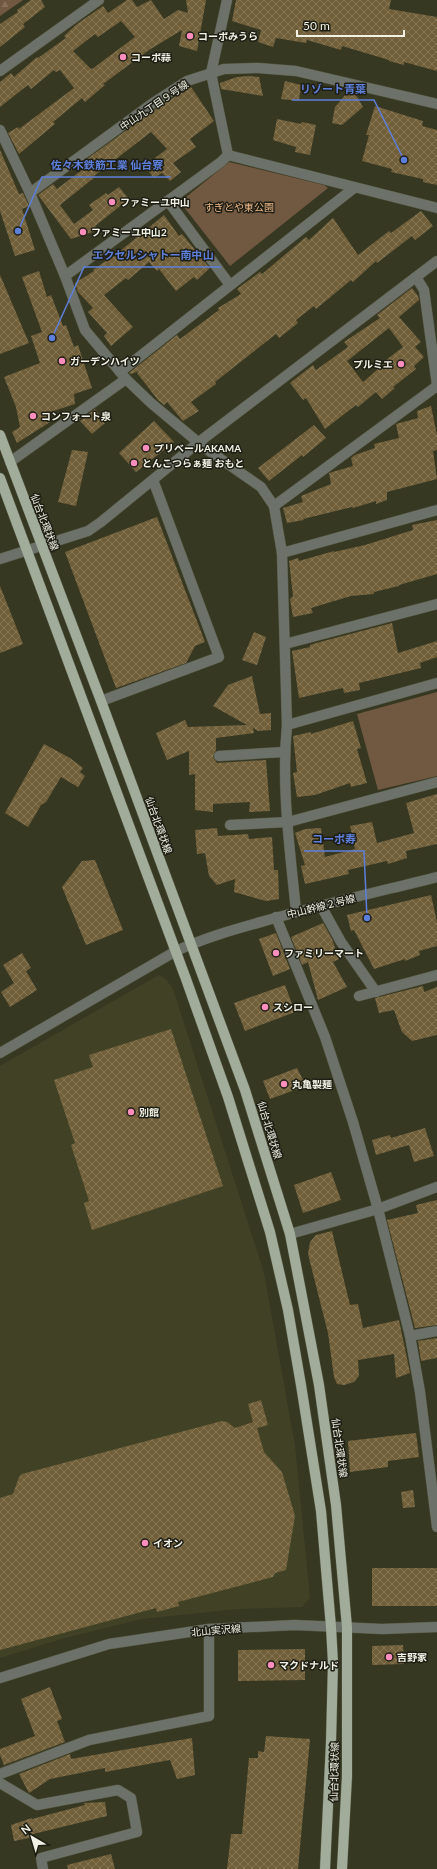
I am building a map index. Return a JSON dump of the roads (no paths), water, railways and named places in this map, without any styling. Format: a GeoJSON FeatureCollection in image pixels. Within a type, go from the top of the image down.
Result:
{"type":"FeatureCollection","features":[{"type":"Feature","properties":{"kind":"main road","name":"仙台北環状線"},"geometry":{"type":"LineString","coordinates":[[0,435],[101,701],[245,1090],[290,1234],[319,1385],[336,1505],[347,1628],[347,1776],[342,1869]]}},
{"type":"Feature","properties":{"kind":"main road","name":"仙台北環状線"},"geometry":{"type":"LineString","coordinates":[[0,478],[176,951],[228,1097],[270,1232],[288,1310],[321,1511],[333,1663],[325,1869]]}},
{"type":"Feature","properties":{"kind":"street"},"geometry":{"type":"LineString","coordinates":[[0,72],[99,0]]}},
{"type":"Feature","properties":{"kind":"street"},"geometry":{"type":"LineString","coordinates":[[227,0],[211,73],[228,155]]}},
{"type":"Feature","properties":{"kind":"street","name":"中山九丁目９号線"},"geometry":{"type":"LineString","coordinates":[[30,193],[152,103],[187,81],[224,69],[258,68],[296,70],[437,104]]}},
{"type":"Feature","properties":{"kind":"street"},"geometry":{"type":"LineString","coordinates":[[0,130],[30,193],[65,276],[85,330],[123,375],[151,403],[199,442],[261,487],[274,506],[282,553],[286,724],[284,752],[288,822],[296,912]]}},
{"type":"Feature","properties":{"kind":"street"},"geometry":{"type":"LineString","coordinates":[[228,155],[437,208]]}},
{"type":"Feature","properties":{"kind":"street"},"geometry":{"type":"LineString","coordinates":[[65,276],[221,162],[228,155]]}},
{"type":"Feature","properties":{"kind":"street"},"geometry":{"type":"LineString","coordinates":[[10,462],[123,375],[230,285],[354,188]]}},
{"type":"Feature","properties":{"kind":"street"},"geometry":{"type":"LineString","coordinates":[[168,200],[230,285]]}},
{"type":"Feature","properties":{"kind":"street"},"geometry":{"type":"LineString","coordinates":[[0,559],[26,549],[88,531],[199,442],[437,261]]}},
{"type":"Feature","properties":{"kind":"street"},"geometry":{"type":"LineString","coordinates":[[274,506],[437,386],[433,330],[424,290],[416,277]]}},
{"type":"Feature","properties":{"kind":"street"},"geometry":{"type":"LineString","coordinates":[[101,701],[219,657],[153,480]]}},
{"type":"Feature","properties":{"kind":"street"},"geometry":{"type":"LineString","coordinates":[[282,553],[437,510]]}},
{"type":"Feature","properties":{"kind":"street"},"geometry":{"type":"LineString","coordinates":[[285,644],[437,604]]}},
{"type":"Feature","properties":{"kind":"street"},"geometry":{"type":"LineString","coordinates":[[286,724],[437,684]]}},
{"type":"Feature","properties":{"kind":"street"},"geometry":{"type":"LineString","coordinates":[[219,756],[284,752]]}},
{"type":"Feature","properties":{"kind":"street"},"geometry":{"type":"LineString","coordinates":[[230,825],[288,822],[437,782]]}},
{"type":"Feature","properties":{"kind":"street","name":"中山幹線２号線"},"geometry":{"type":"LineString","coordinates":[[0,1053],[176,951],[191,944],[216,934],[276,917],[437,877]]}},
{"type":"Feature","properties":{"kind":"street"},"geometry":{"type":"LineString","coordinates":[[321,906],[341,942],[376,992]]}},
{"type":"Feature","properties":{"kind":"street"},"geometry":{"type":"LineString","coordinates":[[276,917],[325,1037],[353,1122],[378,1209],[410,1336],[420,1392],[437,1527]]}},
{"type":"Feature","properties":{"kind":"street"},"geometry":{"type":"LineString","coordinates":[[360,996],[437,975]]}},
{"type":"Feature","properties":{"kind":"street"},"geometry":{"type":"LineString","coordinates":[[290,1234],[378,1209],[437,1187]]}},
{"type":"Feature","properties":{"kind":"street"},"geometry":{"type":"LineString","coordinates":[[410,1336],[437,1331]]}},
{"type":"Feature","properties":{"kind":"street","name":"北山実沢線"},"geometry":{"type":"LineString","coordinates":[[0,1678],[110,1644],[209,1628],[295,1625],[347,1628],[437,1627]]}},
{"type":"Feature","properties":{"kind":"street"},"geometry":{"type":"LineString","coordinates":[[0,1774],[88,1740],[210,1716],[209,1628]]}},
{"type":"Feature","properties":{"kind":"street"},"geometry":{"type":"LineString","coordinates":[[0,1783],[37,1805],[118,1790],[131,1798],[137,1832],[41,1858],[43,1869]]}},
{"type":"Feature","properties":{"kind":"place","name":"コーポみうら"},"geometry":{"type":"Point","coordinates":[190,36]}},
{"type":"Feature","properties":{"kind":"place","name":"コーポ蒜"},"geometry":{"type":"Point","coordinates":[123,57]}},
{"type":"Feature","properties":{"kind":"place","name":"リゾート青葉"},"geometry":{"type":"Point","coordinates":[404,160]}},
{"type":"Feature","properties":{"kind":"place","name":"ファミーユ中山"},"geometry":{"type":"Point","coordinates":[112,202]}},
{"type":"Feature","properties":{"kind":"place","name":"佐々木鉄筋工業 仙台寮"},"geometry":{"type":"Point","coordinates":[18,231]}},
{"type":"Feature","properties":{"kind":"place","name":"ファミーユ中山2"},"geometry":{"type":"Point","coordinates":[83,232]}},
{"type":"Feature","properties":{"kind":"place","name":"エクセルシャトー南中山"},"geometry":{"type":"Point","coordinates":[52,338]}},
{"type":"Feature","properties":{"kind":"place","name":"ガーデンハイツ"},"geometry":{"type":"Point","coordinates":[62,361]}},
{"type":"Feature","properties":{"kind":"place","name":"プルミエ"},"geometry":{"type":"Point","coordinates":[401,364]}},
{"type":"Feature","properties":{"kind":"place","name":"コンフォート泉"},"geometry":{"type":"Point","coordinates":[33,416]}},
{"type":"Feature","properties":{"kind":"place","name":"プリベールAKAMA"},"geometry":{"type":"Point","coordinates":[146,448]}},
{"type":"Feature","properties":{"kind":"place","name":"とんこつらぁ麺 おもと"},"geometry":{"type":"Point","coordinates":[134,463]}},
{"type":"Feature","properties":{"kind":"place","name":"コーポ寿"},"geometry":{"type":"Point","coordinates":[367,918]}},
{"type":"Feature","properties":{"kind":"place","name":"ファミリーマート"},"geometry":{"type":"Point","coordinates":[276,953]}},
{"type":"Feature","properties":{"kind":"place","name":"スシロー"},"geometry":{"type":"Point","coordinates":[265,1007]}},
{"type":"Feature","properties":{"kind":"place","name":"丸亀製麺"},"geometry":{"type":"Point","coordinates":[284,1084]}},
{"type":"Feature","properties":{"kind":"place","name":"別館"},"geometry":{"type":"Point","coordinates":[131,1112]}},
{"type":"Feature","properties":{"kind":"place","name":"イオン"},"geometry":{"type":"Point","coordinates":[145,1543]}},
{"type":"Feature","properties":{"kind":"place","name":"吉野家"},"geometry":{"type":"Point","coordinates":[389,1657]}},
{"type":"Feature","properties":{"kind":"place","name":"マクドナルド"},"geometry":{"type":"Point","coordinates":[271,1665]}},
{"type":"Feature","properties":{"kind":"park label","name":"すぎとや東公園"},"geometry":{"type":"Point","coordinates":[239,207]}}]}
